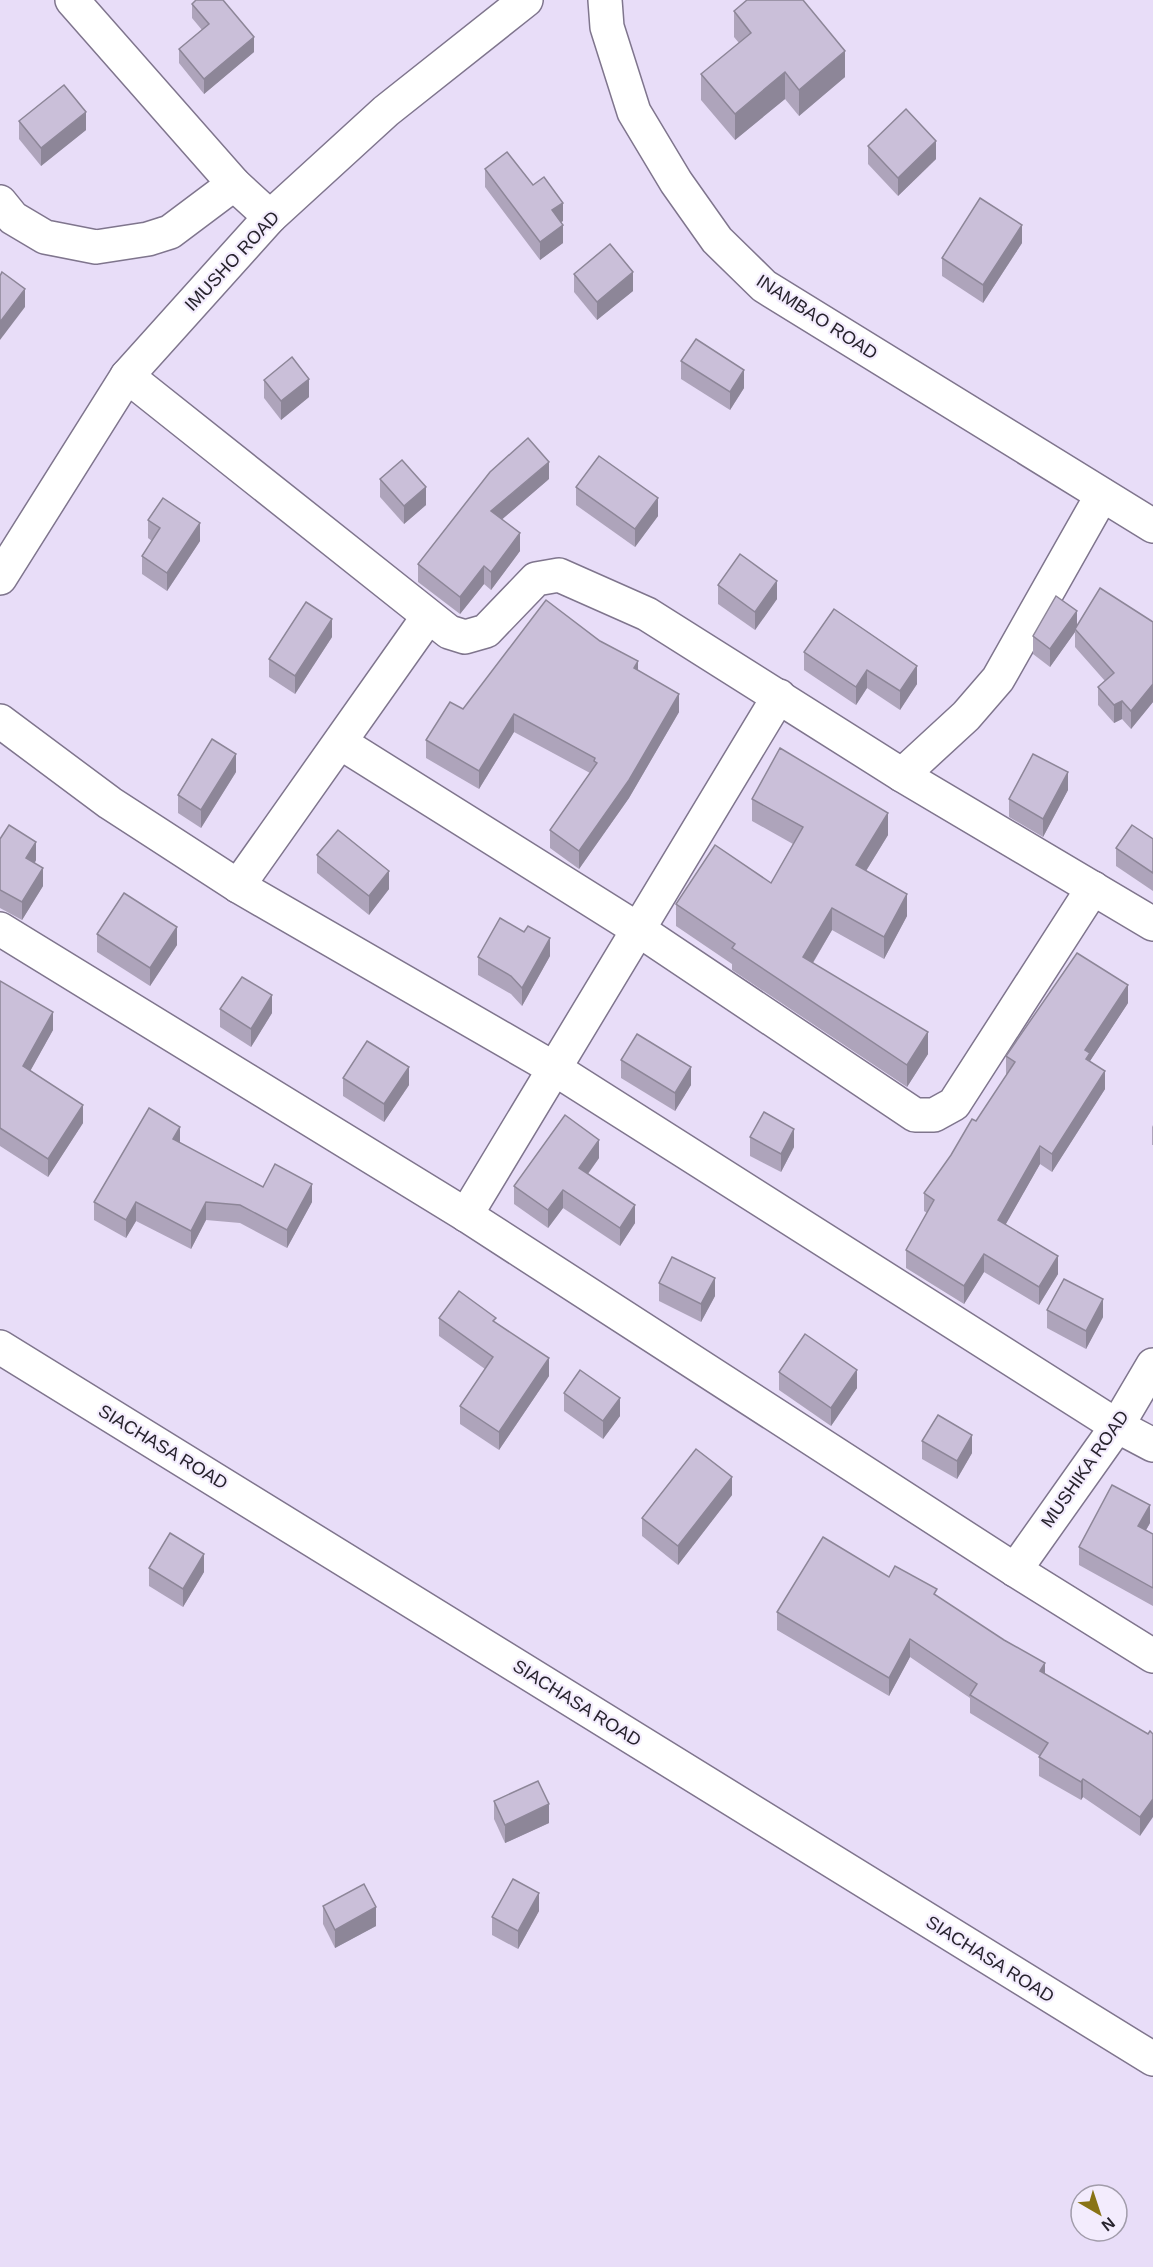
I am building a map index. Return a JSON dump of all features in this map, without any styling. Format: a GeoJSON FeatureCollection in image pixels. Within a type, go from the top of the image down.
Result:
{"type":"FeatureCollection","features":[{"type":"Feature","properties":{"kind":"street"},"geometry":{"type":"LineString","coordinates":[[72,0],[234,184],[270,217]]}},
{"type":"Feature","properties":{"kind":"street","name":"INAMBAO ROAD"},"geometry":{"type":"LineString","coordinates":[[605,0],[607,27],[634,112],[676,182],[725,248],[764,286],[1153,526]]}},
{"type":"Feature","properties":{"kind":"street","name":"IMUSHO ROAD"},"geometry":{"type":"LineString","coordinates":[[0,578],[127,376],[270,217],[386,111],[519,2]]}},
{"type":"Feature","properties":{"kind":"street"},"geometry":{"type":"LineString","coordinates":[[4,213],[45,237],[96,248],[148,239],[170,232],[234,184]]}},
{"type":"Feature","properties":{"kind":"street"},"geometry":{"type":"LineString","coordinates":[[127,376],[449,632],[465,637],[486,631],[536,579],[559,575],[647,614],[902,776],[1153,924]]}},
{"type":"Feature","properties":{"kind":"street"},"geometry":{"type":"LineString","coordinates":[[902,776],[966,716],[998,679],[1102,495]]}},
{"type":"Feature","properties":{"kind":"street"},"geometry":{"type":"LineString","coordinates":[[238,886],[341,744],[428,617]]}},
{"type":"Feature","properties":{"kind":"street"},"geometry":{"type":"LineString","coordinates":[[466,1215],[779,696]]}},
{"type":"Feature","properties":{"kind":"street"},"geometry":{"type":"LineString","coordinates":[[0,721],[110,803],[238,886],[555,1070],[1117,1426],[1153,1444]]}},
{"type":"Feature","properties":{"kind":"street"},"geometry":{"type":"LineString","coordinates":[[341,744],[639,930],[915,1115],[934,1115],[954,1104],[1093,888]]}},
{"type":"Feature","properties":{"kind":"street"},"geometry":{"type":"LineString","coordinates":[[0,928],[466,1215],[1015,1570],[1153,1656]]}},
{"type":"Feature","properties":{"kind":"street","name":"SIACHASA ROAD"},"geometry":{"type":"LineString","coordinates":[[0,1347],[1153,2059]]}},
{"type":"Feature","properties":{"kind":"street","name":"MUSHIKA ROAD"},"geometry":{"type":"LineString","coordinates":[[1015,1570],[1117,1426],[1153,1365]]}},
{"type":"Feature","properties":{"kind":"building"},"geometry":{"type":"Polygon","coordinates":[[[196,0],[223,0],[254,37],[204,79],[179,49],[209,24],[192,4],[196,0]]]}},
{"type":"Feature","properties":{"kind":"building"},"geometry":{"type":"Polygon","coordinates":[[[747,0],[803,0],[845,51],[799,90],[785,72],[735,114],[701,74],[751,33],[734,11],[747,0]]]}},
{"type":"Feature","properties":{"kind":"building"},"geometry":{"type":"Polygon","coordinates":[[[64,85],[86,112],[41,148],[19,121],[64,85]]]}},
{"type":"Feature","properties":{"kind":"building"},"geometry":{"type":"Polygon","coordinates":[[[906,109],[936,141],[898,178],[868,146],[906,109]]]}},
{"type":"Feature","properties":{"kind":"building"},"geometry":{"type":"Polygon","coordinates":[[[507,152],[533,185],[544,177],[563,203],[552,210],[563,225],[540,242],[485,169],[507,152]]]}},
{"type":"Feature","properties":{"kind":"building"},"geometry":{"type":"Polygon","coordinates":[[[980,198],[1022,225],[983,285],[942,258],[980,198]]]}},
{"type":"Feature","properties":{"kind":"building"},"geometry":{"type":"Polygon","coordinates":[[[610,244],[633,272],[597,302],[574,274],[610,244]]]}},
{"type":"Feature","properties":{"kind":"building"},"geometry":{"type":"Polygon","coordinates":[[[2,272],[25,289],[0,322],[0,276],[2,272]]]}},
{"type":"Feature","properties":{"kind":"building"},"geometry":{"type":"Polygon","coordinates":[[[696,339],[744,370],[730,392],[681,361],[696,339]]]}},
{"type":"Feature","properties":{"kind":"building"},"geometry":{"type":"Polygon","coordinates":[[[292,357],[309,379],[281,401],[264,380],[292,357]]]}},
{"type":"Feature","properties":{"kind":"building"},"geometry":{"type":"Polygon","coordinates":[[[528,438],[549,462],[491,511],[520,533],[491,572],[484,566],[460,597],[418,564],[490,472],[528,438]]]}},
{"type":"Feature","properties":{"kind":"building"},"geometry":{"type":"Polygon","coordinates":[[[599,456],[658,498],[635,529],[576,487],[599,456]]]}},
{"type":"Feature","properties":{"kind":"building"},"geometry":{"type":"Polygon","coordinates":[[[402,460],[426,487],[404,506],[380,479],[402,460]]]}},
{"type":"Feature","properties":{"kind":"building"},"geometry":{"type":"Polygon","coordinates":[[[163,498],[200,523],[167,573],[142,556],[160,528],[148,520],[163,498]]]}},
{"type":"Feature","properties":{"kind":"building"},"geometry":{"type":"Polygon","coordinates":[[[740,554],[777,581],[755,612],[718,585],[740,554]]]}},
{"type":"Feature","properties":{"kind":"building"},"geometry":{"type":"Polygon","coordinates":[[[1100,588],[1153,622],[1153,684],[1131,711],[1122,701],[1114,705],[1098,687],[1114,673],[1075,629],[1100,588]]]}},
{"type":"Feature","properties":{"kind":"building"},"geometry":{"type":"Polygon","coordinates":[[[1056,596],[1077,611],[1050,649],[1033,636],[1056,596]]]}},
{"type":"Feature","properties":{"kind":"building"},"geometry":{"type":"Polygon","coordinates":[[[546,600],[600,641],[638,661],[634,668],[679,694],[629,780],[579,851],[550,830],[597,763],[594,761],[595,758],[514,714],[479,771],[426,740],[450,702],[463,709],[546,600]]]}},
{"type":"Feature","properties":{"kind":"building"},"geometry":{"type":"Polygon","coordinates":[[[306,602],[332,619],[295,676],[269,659],[306,602]]]}},
{"type":"Feature","properties":{"kind":"building"},"geometry":{"type":"Polygon","coordinates":[[[834,609],[917,666],[900,691],[867,670],[856,687],[804,652],[834,609]]]}},
{"type":"Feature","properties":{"kind":"building"},"geometry":{"type":"Polygon","coordinates":[[[212,739],[236,754],[201,810],[178,795],[212,739]]]}},
{"type":"Feature","properties":{"kind":"building"},"geometry":{"type":"Polygon","coordinates":[[[780,748],[888,813],[856,865],[907,894],[884,937],[832,908],[803,957],[928,1032],[907,1065],[732,948],[735,944],[676,904],[715,845],[771,883],[803,827],[752,799],[780,748]]]}},
{"type":"Feature","properties":{"kind":"building"},"geometry":{"type":"Polygon","coordinates":[[[1033,754],[1068,772],[1043,819],[1009,799],[1033,754]]]}},
{"type":"Feature","properties":{"kind":"building"},"geometry":{"type":"Polygon","coordinates":[[[9,825],[36,842],[26,858],[43,868],[22,902],[0,890],[0,839],[9,825]]]}},
{"type":"Feature","properties":{"kind":"building"},"geometry":{"type":"Polygon","coordinates":[[[1132,825],[1153,839],[1153,873],[1116,848],[1132,825]]]}},
{"type":"Feature","properties":{"kind":"building"},"geometry":{"type":"Polygon","coordinates":[[[338,830],[389,871],[369,896],[317,855],[338,830]]]}},
{"type":"Feature","properties":{"kind":"building"},"geometry":{"type":"Polygon","coordinates":[[[124,893],[177,927],[150,968],[97,934],[124,893]]]}},
{"type":"Feature","properties":{"kind":"building"},"geometry":{"type":"Polygon","coordinates":[[[500,918],[524,932],[528,926],[550,938],[522,988],[511,976],[478,957],[500,918]]]}},
{"type":"Feature","properties":{"kind":"building"},"geometry":{"type":"Polygon","coordinates":[[[1077,953],[1128,985],[1085,1050],[1090,1053],[1086,1059],[1105,1071],[1052,1154],[1040,1146],[998,1220],[1058,1256],[1039,1287],[984,1254],[964,1286],[906,1250],[934,1200],[924,1193],[951,1155],[972,1119],[976,1121],[1015,1062],[1006,1056],[1077,953]]]}},
{"type":"Feature","properties":{"kind":"building"},"geometry":{"type":"Polygon","coordinates":[[[242,977],[272,995],[251,1029],[220,1009],[242,977]]]}},
{"type":"Feature","properties":{"kind":"building"},"geometry":{"type":"Polygon","coordinates":[[[0,981],[53,1012],[23,1066],[83,1105],[48,1159],[0,1128],[0,981]]]}},
{"type":"Feature","properties":{"kind":"building"},"geometry":{"type":"Polygon","coordinates":[[[637,1034],[691,1067],[675,1093],[621,1060],[637,1034]]]}},
{"type":"Feature","properties":{"kind":"building"},"geometry":{"type":"Polygon","coordinates":[[[367,1041],[409,1067],[384,1104],[343,1078],[367,1041]]]}},
{"type":"Feature","properties":{"kind":"building"},"geometry":{"type":"Polygon","coordinates":[[[149,1108],[180,1127],[173,1139],[263,1187],[275,1164],[312,1184],[287,1230],[240,1205],[206,1202],[191,1231],[136,1202],[126,1220],[94,1202],[149,1108]]]}},
{"type":"Feature","properties":{"kind":"building"},"geometry":{"type":"Polygon","coordinates":[[[764,1112],[794,1129],[781,1154],[750,1137],[764,1112]]]}},
{"type":"Feature","properties":{"kind":"building"},"geometry":{"type":"Polygon","coordinates":[[[565,1115],[599,1140],[579,1168],[635,1205],[620,1228],[563,1190],[548,1210],[514,1186],[565,1115]]]}},
{"type":"Feature","properties":{"kind":"building"},"geometry":{"type":"Polygon","coordinates":[[[672,1257],[715,1278],[701,1304],[659,1283],[672,1257]]]}},
{"type":"Feature","properties":{"kind":"building"},"geometry":{"type":"Polygon","coordinates":[[[1064,1279],[1103,1299],[1086,1331],[1047,1310],[1064,1279]]]}},
{"type":"Feature","properties":{"kind":"building"},"geometry":{"type":"Polygon","coordinates":[[[459,1291],[496,1318],[493,1321],[549,1358],[499,1432],[460,1406],[493,1357],[439,1318],[459,1291]]]}},
{"type":"Feature","properties":{"kind":"building"},"geometry":{"type":"Polygon","coordinates":[[[805,1334],[857,1370],[831,1408],[779,1372],[805,1334]]]}},
{"type":"Feature","properties":{"kind":"building"},"geometry":{"type":"Polygon","coordinates":[[[580,1370],[620,1398],[603,1421],[564,1393],[580,1370]]]}},
{"type":"Feature","properties":{"kind":"building"},"geometry":{"type":"Polygon","coordinates":[[[938,1415],[972,1435],[957,1461],[922,1441],[938,1415]]]}},
{"type":"Feature","properties":{"kind":"building"},"geometry":{"type":"Polygon","coordinates":[[[696,1449],[732,1477],[678,1546],[642,1518],[696,1449]]]}},
{"type":"Feature","properties":{"kind":"building"},"geometry":{"type":"Polygon","coordinates":[[[1112,1485],[1150,1505],[1138,1526],[1153,1534],[1153,1588],[1079,1547],[1112,1485]]]}},
{"type":"Feature","properties":{"kind":"building"},"geometry":{"type":"Polygon","coordinates":[[[170,1533],[204,1554],[183,1589],[149,1568],[170,1533]]]}},
{"type":"Feature","properties":{"kind":"building"},"geometry":{"type":"Polygon","coordinates":[[[823,1537],[889,1577],[895,1566],[937,1589],[934,1594],[1004,1640],[1045,1663],[1040,1671],[1148,1734],[1150,1731],[1153,1734],[1153,1799],[1140,1817],[1083,1779],[1081,1782],[1039,1757],[1048,1743],[970,1695],[977,1684],[910,1639],[889,1678],[777,1612],[823,1537]]]}},
{"type":"Feature","properties":{"kind":"building"},"geometry":{"type":"Polygon","coordinates":[[[538,1781],[549,1804],[505,1825],[494,1801],[538,1781]]]}},
{"type":"Feature","properties":{"kind":"building"},"geometry":{"type":"Polygon","coordinates":[[[513,1879],[539,1893],[518,1931],[492,1917],[513,1879]]]}},
{"type":"Feature","properties":{"kind":"building"},"geometry":{"type":"Polygon","coordinates":[[[364,1884],[376,1907],[335,1930],[323,1906],[364,1884]]]}}]}
